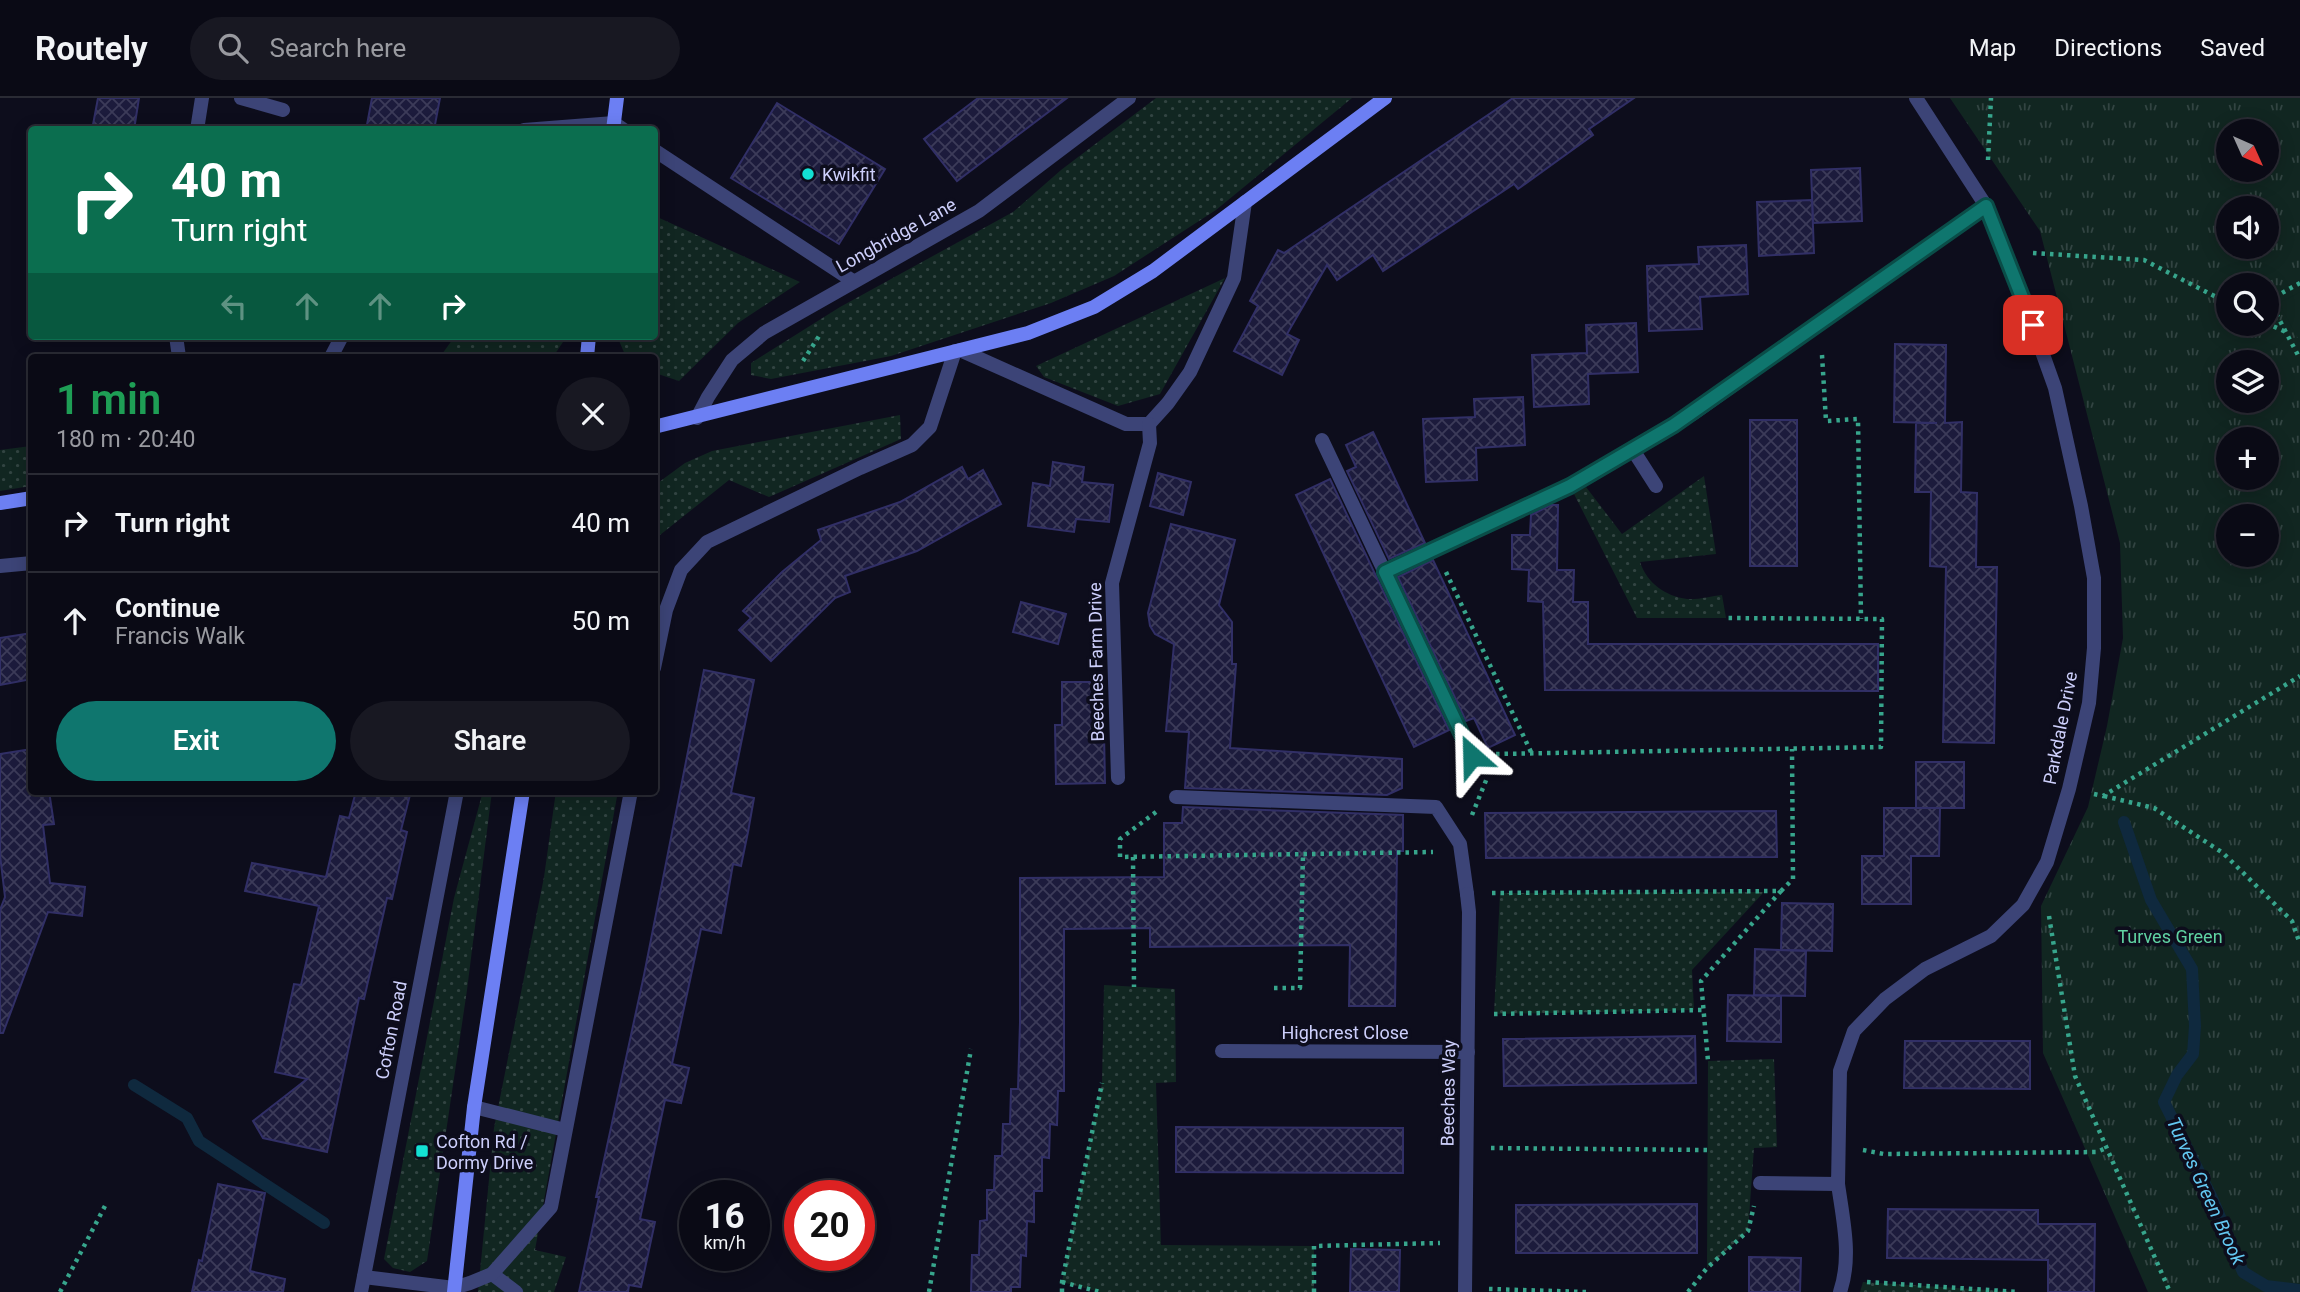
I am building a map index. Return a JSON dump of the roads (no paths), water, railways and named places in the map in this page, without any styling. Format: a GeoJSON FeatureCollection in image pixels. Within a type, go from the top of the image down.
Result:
{"type":"FeatureCollection","features":[{"type":"Feature","properties":{"kind":"street"},"geometry":{"type":"LineString","coordinates":[[198,126],[202,98]]}},
{"type":"Feature","properties":{"kind":"street"},"geometry":{"type":"LineString","coordinates":[[241,98],[283,110]]}},
{"type":"Feature","properties":{"kind":"street"},"geometry":{"type":"LineString","coordinates":[[617,98],[617,126]]}},
{"type":"Feature","properties":{"kind":"street","name":"Longbridge Lane"},"geometry":{"type":"LineString","coordinates":[[697,418],[732,360],[764,333],[979,211],[1129,98]]}},
{"type":"Feature","properties":{"kind":"street"},"geometry":{"type":"LineString","coordinates":[[658,426],[1028,333],[1094,307],[1153,271],[1385,98]]}},
{"type":"Feature","properties":{"kind":"street","name":"Parkdale Drive"},"geometry":{"type":"LineString","coordinates":[[1840,1292],[1847,1252],[1838,1184],[1840,1071],[1854,1031],[1885,999],[1926,968],[1991,936],[2023,905],[2047,862],[2069,789],[2089,703],[2094,648],[2094,578],[2055,388],[1986,206],[1916,98]]}},
{"type":"Feature","properties":{"kind":"street"},"geometry":{"type":"LineString","coordinates":[[658,153],[853,281]]}},
{"type":"Feature","properties":{"kind":"street"},"geometry":{"type":"LineString","coordinates":[[957,351],[1126,425],[1149,424],[1190,372],[1234,278],[1245,202]]}},
{"type":"Feature","properties":{"kind":"street"},"geometry":{"type":"LineString","coordinates":[[1385,572],[1570,486],[1633,450],[1694,412],[1986,206]]}},
{"type":"Feature","properties":{"kind":"street"},"geometry":{"type":"LineString","coordinates":[[658,649],[666,610],[681,570],[707,542],[912,445],[930,427],[957,351]]}},
{"type":"Feature","properties":{"kind":"street","name":"Beeches Farm Drive"},"geometry":{"type":"LineString","coordinates":[[1118,778],[1112,583],[1150,443],[1149,424]]}},
{"type":"Feature","properties":{"kind":"street"},"geometry":{"type":"LineString","coordinates":[[1322,440],[1472,756]]}},
{"type":"Feature","properties":{"kind":"street"},"geometry":{"type":"LineString","coordinates":[[1633,450],[1656,486]]}},
{"type":"Feature","properties":{"kind":"street"},"geometry":{"type":"LineString","coordinates":[[0,503],[28,499]]}},
{"type":"Feature","properties":{"kind":"street"},"geometry":{"type":"LineString","coordinates":[[0,566],[28,563]]}},
{"type":"Feature","properties":{"kind":"street","name":"Cofton Road"},"geometry":{"type":"LineString","coordinates":[[361,1292],[456,795]]}},
{"type":"Feature","properties":{"kind":"street"},"geometry":{"type":"LineString","coordinates":[[454,1290],[474,1107],[522,795]]}},
{"type":"Feature","properties":{"kind":"street"},"geometry":{"type":"LineString","coordinates":[[364,1277],[454,1290],[492,1274],[551,1207],[630,795]]}},
{"type":"Feature","properties":{"kind":"street","name":"Beeches Way"},"geometry":{"type":"LineString","coordinates":[[1176,797],[1436,807],[1461,848],[1469,912],[1465,1290]]}},
{"type":"Feature","properties":{"kind":"street","name":"Highcrest Close"},"geometry":{"type":"LineString","coordinates":[[1222,1051],[1468,1052]]}},
{"type":"Feature","properties":{"kind":"street"},"geometry":{"type":"LineString","coordinates":[[474,1107],[565,1130]]}},
{"type":"Feature","properties":{"kind":"street"},"geometry":{"type":"LineString","coordinates":[[1759,1183],[1838,1184]]}},
{"type":"Feature","properties":{"kind":"street"},"geometry":{"type":"LineString","coordinates":[[492,1274],[516,1292]]}},
{"type":"Feature","properties":{"kind":"waterway","name":"Turves Green Brook"},"geometry":{"type":"LineString","coordinates":[[2124,822],[2151,900],[2192,969],[2195,1026],[2193,1054],[2177,1075],[2164,1102],[2212,1198],[2243,1272],[2266,1286],[2300,1290]]}},
{"type":"Feature","properties":{"kind":"waterway"},"geometry":{"type":"LineString","coordinates":[[134,1085],[187,1118],[199,1141],[324,1223]]}},
{"type":"Feature","properties":{"kind":"place","name":"Kwikfit"},"geometry":{"type":"Point","coordinates":[808,174]}},
{"type":"Feature","properties":{"kind":"place","name":"Cofton Rd / Dormy Drive"},"geometry":{"type":"Point","coordinates":[422,1151]}},
{"type":"Feature","properties":{"kind":"park label","name":"Turves Green"},"geometry":{"type":"Point","coordinates":[2170,936]}}]}
